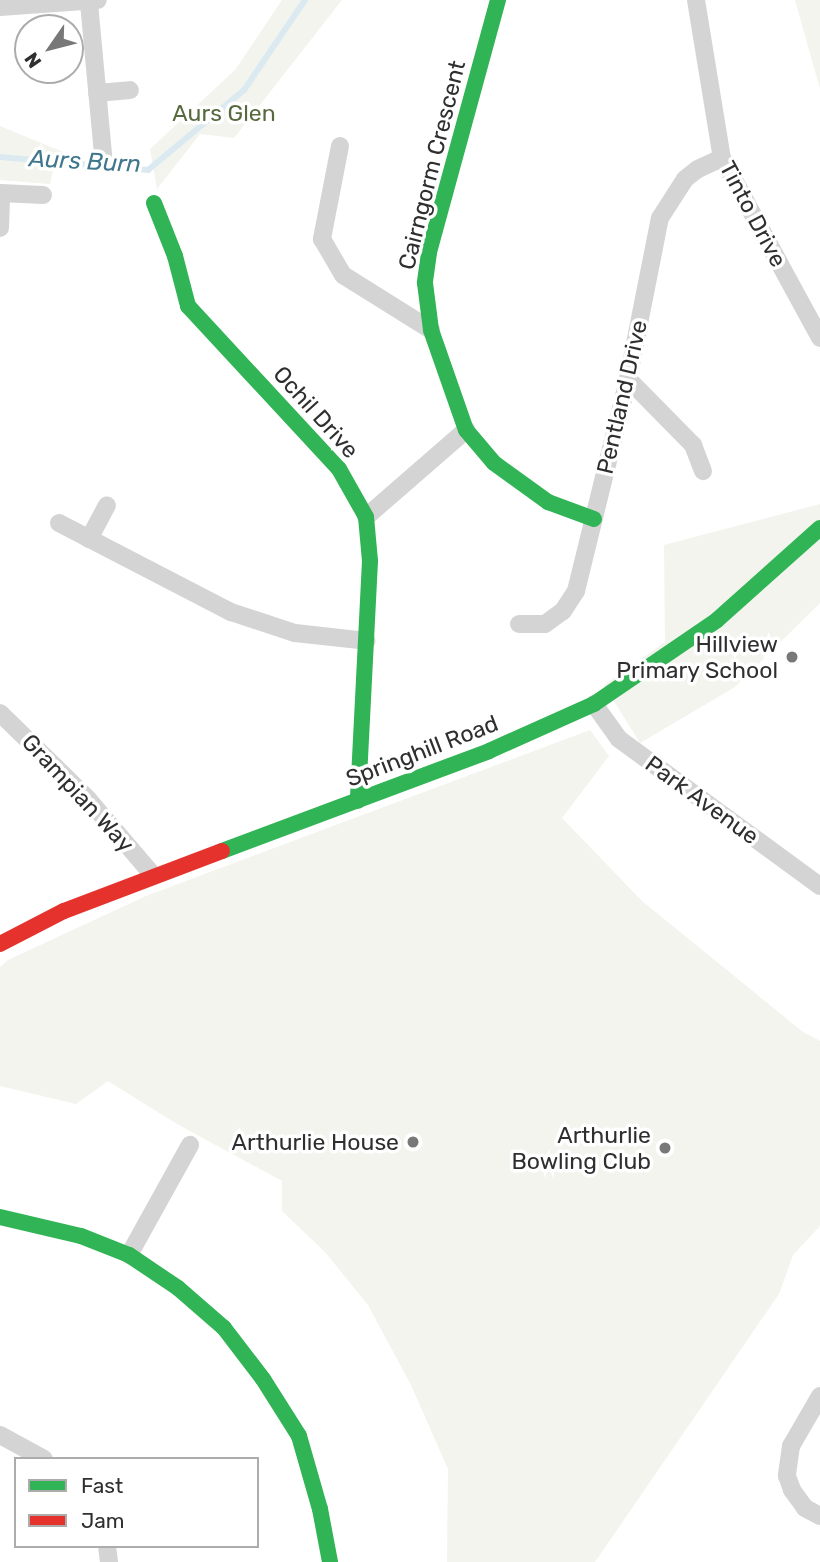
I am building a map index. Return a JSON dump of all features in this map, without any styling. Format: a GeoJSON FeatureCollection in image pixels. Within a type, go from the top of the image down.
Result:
{"type":"FeatureCollection","features":[{"type":"Feature","properties":{"kind":"street","name":"Cairngorm Crescent"},"geometry":{"type":"LineString","coordinates":[[498,0],[429,253],[425,283],[431,330],[466,430],[494,463],[548,502],[594,519]]}},
{"type":"Feature","properties":{"kind":"street","name":"Tinto Drive"},"geometry":{"type":"LineString","coordinates":[[696,0],[722,158],[820,338]]}},
{"type":"Feature","properties":{"kind":"street"},"geometry":{"type":"LineString","coordinates":[[2,5],[94,1],[97,93],[103,155]]}},
{"type":"Feature","properties":{"kind":"street"},"geometry":{"type":"LineString","coordinates":[[97,93],[131,90]]}},
{"type":"Feature","properties":{"kind":"street"},"geometry":{"type":"LineString","coordinates":[[340,145],[322,239],[343,275],[431,330]]}},
{"type":"Feature","properties":{"kind":"street","name":"Pentland Drive"},"geometry":{"type":"LineString","coordinates":[[519,624],[545,624],[563,611],[576,591],[628,379],[660,218],[685,179],[698,169],[722,158]]}},
{"type":"Feature","properties":{"kind":"street"},"geometry":{"type":"LineString","coordinates":[[0,228],[0,193],[43,195]]}},
{"type":"Feature","properties":{"kind":"street","name":"Ochil Drive"},"geometry":{"type":"LineString","coordinates":[[154,203],[174,256],[188,306],[339,469],[366,517],[370,561],[358,802]]}},
{"type":"Feature","properties":{"kind":"street"},"geometry":{"type":"LineString","coordinates":[[628,379],[693,445],[704,471]]}},
{"type":"Feature","properties":{"kind":"street"},"geometry":{"type":"LineString","coordinates":[[366,517],[466,430]]}},
{"type":"Feature","properties":{"kind":"street"},"geometry":{"type":"LineString","coordinates":[[89,539],[107,505]]}},
{"type":"Feature","properties":{"kind":"street"},"geometry":{"type":"LineString","coordinates":[[59,523],[231,612],[295,633],[367,641]]}},
{"type":"Feature","properties":{"kind":"street","name":"Springhill Road"},"geometry":{"type":"LineString","coordinates":[[0,944],[64,911],[153,875],[358,802],[489,751],[594,704],[717,620],[820,528]]}},
{"type":"Feature","properties":{"kind":"street","name":"Park Avenue"},"geometry":{"type":"LineString","coordinates":[[594,704],[619,739],[820,886]]}},
{"type":"Feature","properties":{"kind":"street","name":"Grampian Way"},"geometry":{"type":"LineString","coordinates":[[0,713],[88,799],[153,875]]}},
{"type":"Feature","properties":{"kind":"street"},"geometry":{"type":"LineString","coordinates":[[129,1255],[190,1145]]}},
{"type":"Feature","properties":{"kind":"street"},"geometry":{"type":"LineString","coordinates":[[0,1217],[81,1236],[129,1255],[178,1287],[224,1328],[263,1379],[299,1436],[320,1509],[330,1562]]}},
{"type":"Feature","properties":{"kind":"street"},"geometry":{"type":"LineString","coordinates":[[820,1396],[791,1446],[786,1476],[805,1508],[820,1516]]}},
{"type":"Feature","properties":{"kind":"street"},"geometry":{"type":"LineString","coordinates":[[0,1435],[40,1457]]}},
{"type":"Feature","properties":{"kind":"green space","name":"Aurs Glen"},"geometry":{"type":"Polygon","coordinates":[[[282,0],[342,0],[234,138],[200,134],[157,189],[150,149],[235,70],[282,0]]]}},
{"type":"Feature","properties":{"kind":"green space"},"geometry":{"type":"Polygon","coordinates":[[[795,0],[820,0],[820,89],[795,0]]]}},
{"type":"Feature","properties":{"kind":"green space"},"geometry":{"type":"Polygon","coordinates":[[[0,126],[63,152],[55,162],[50,184],[0,180],[0,126]]]}},
{"type":"Feature","properties":{"kind":"green space"},"geometry":{"type":"Polygon","coordinates":[[[820,504],[820,603],[735,687],[640,743],[604,685],[665,642],[664,545],[820,504]]]}},
{"type":"Feature","properties":{"kind":"green space"},"geometry":{"type":"Polygon","coordinates":[[[590,730],[609,756],[562,818],[642,901],[803,1032],[820,1041],[820,1226],[793,1255],[779,1294],[595,1562],[447,1562],[448,1469],[411,1385],[368,1305],[325,1252],[282,1211],[282,1181],[177,1124],[108,1081],[76,1104],[0,1086],[0,967],[8,960],[146,896],[590,730]]]}},
{"type":"Feature","properties":{"kind":"waterway","name":"Aurs Burn"},"geometry":{"type":"LineString","coordinates":[[0,157],[148,170],[244,90],[305,0]]}},
{"type":"Feature","properties":{"kind":"traffic: fast"},"geometry":{"type":"LineString","coordinates":[[498,0],[429,253],[425,283],[431,330],[466,430],[494,463],[548,502],[594,519]]}},
{"type":"Feature","properties":{"kind":"traffic: fast"},"geometry":{"type":"LineString","coordinates":[[154,203],[175,256],[188,306],[339,469],[366,517],[370,561],[358,801]]}},
{"type":"Feature","properties":{"kind":"traffic: fast"},"geometry":{"type":"LineString","coordinates":[[222,851],[489,751],[594,704],[717,620],[820,528]]}},
{"type":"Feature","properties":{"kind":"traffic: fast"},"geometry":{"type":"LineString","coordinates":[[0,1217],[81,1236],[129,1255],[178,1288],[224,1328],[263,1379],[299,1436],[320,1509],[330,1562]]}},
{"type":"Feature","properties":{"kind":"traffic: jam"},"geometry":{"type":"LineString","coordinates":[[0,944],[64,911],[222,851]]}},
{"type":"Feature","properties":{"kind":"place","name":"Hillview Primary School"},"geometry":{"type":"Point","coordinates":[792,657]}},
{"type":"Feature","properties":{"kind":"place","name":"Arthurlie House"},"geometry":{"type":"Point","coordinates":[413,1142]}},
{"type":"Feature","properties":{"kind":"place","name":"Arthurlie Bowling Club"},"geometry":{"type":"Point","coordinates":[665,1148]}}]}
